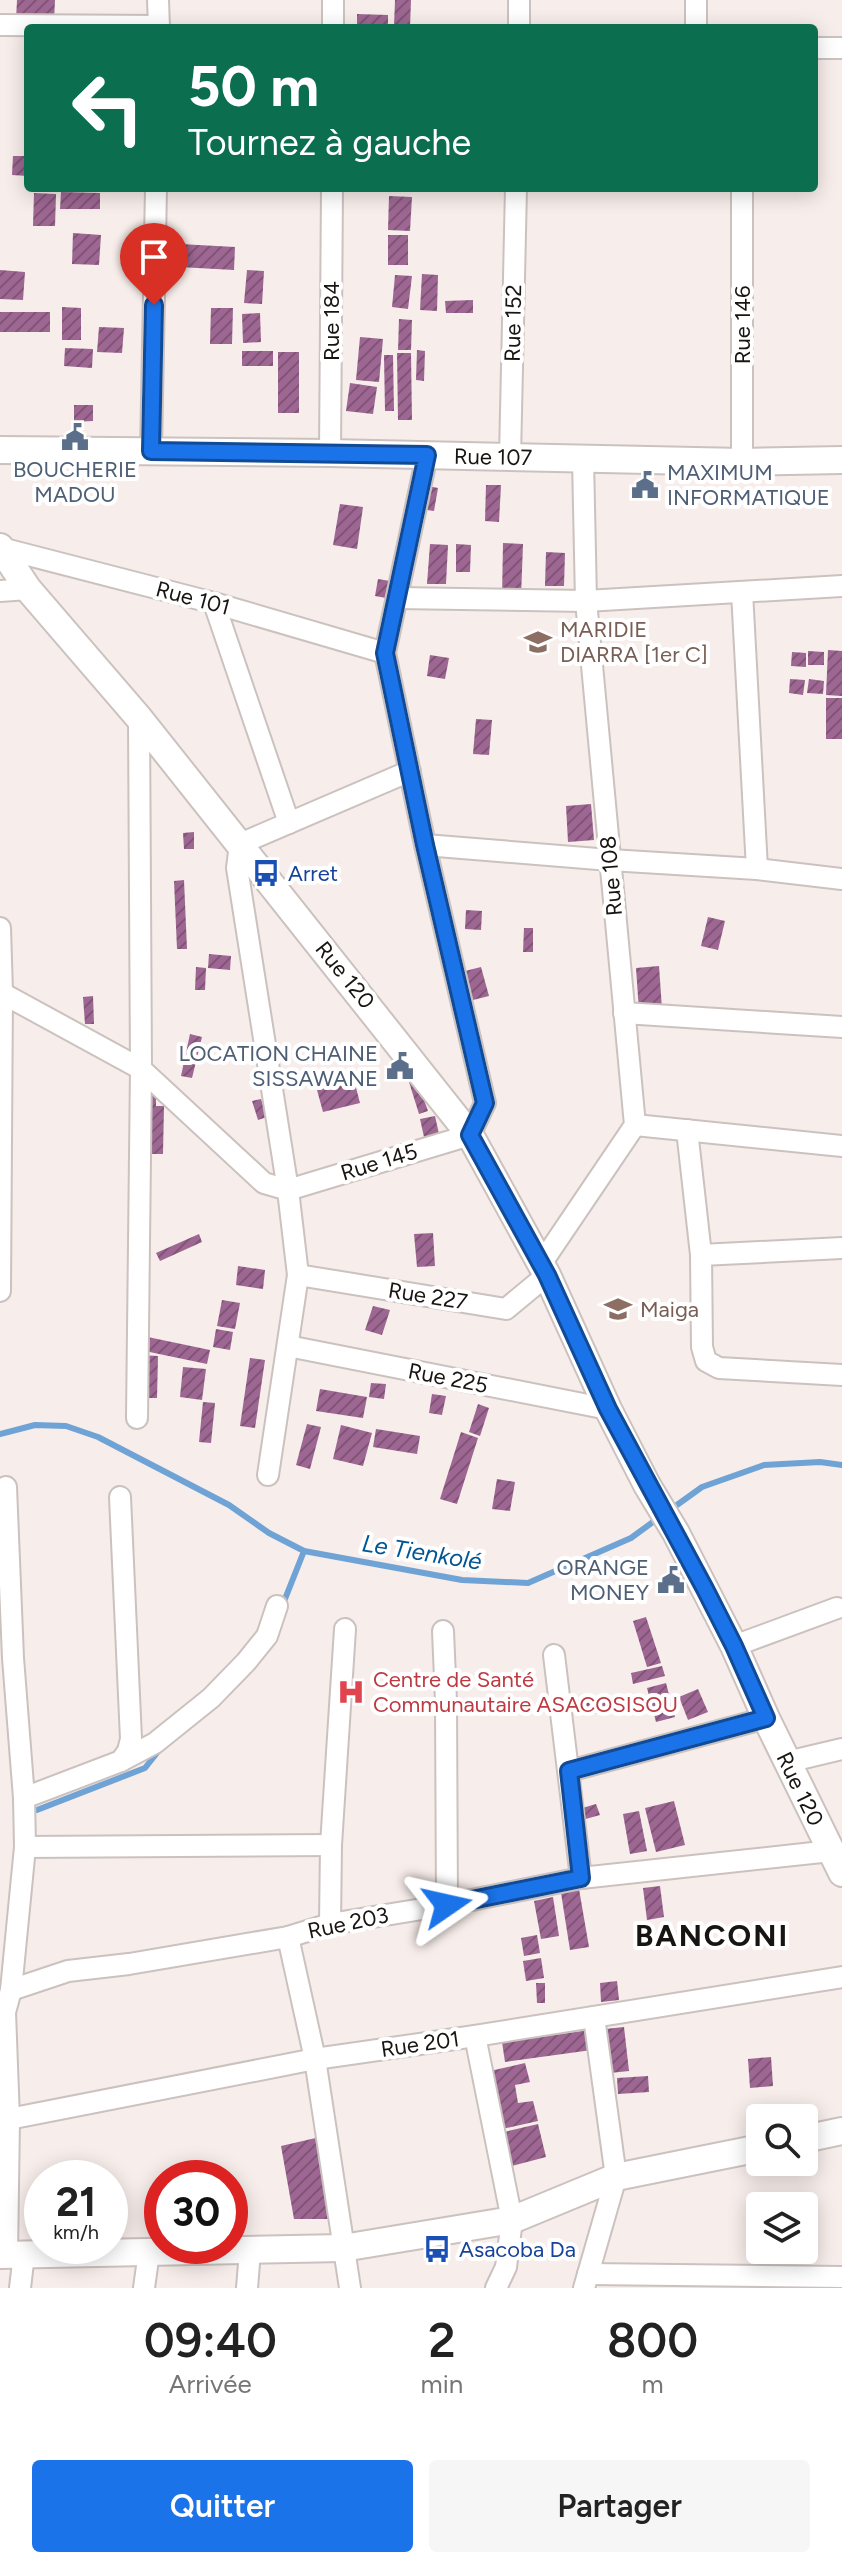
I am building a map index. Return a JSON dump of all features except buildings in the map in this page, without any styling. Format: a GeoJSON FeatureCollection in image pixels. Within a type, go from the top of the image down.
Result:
{"type":"FeatureCollection","features":[{"type":"Feature","properties":{"kind":"main road","name":"Rue 107"},"geometry":{"type":"LineString","coordinates":[[0,450],[742,462],[842,460]]}},
{"type":"Feature","properties":{"kind":"main road","name":"Rue 120"},"geometry":{"type":"LineString","coordinates":[[0,548],[28,589],[139,718],[470,1135],[544,1270],[608,1409],[734,1646],[836,1862]]}},
{"type":"Feature","properties":{"kind":"main road"},"geometry":{"type":"LineString","coordinates":[[818,2136],[842,2131]]}},
{"type":"Feature","properties":{"kind":"main road"},"geometry":{"type":"LineString","coordinates":[[250,2251],[343,2248],[512,2220],[616,2177],[746,2151]]}},
{"type":"Feature","properties":{"kind":"main road"},"geometry":{"type":"LineString","coordinates":[[11,2254],[144,2252]]}},
{"type":"Feature","properties":{"kind":"street"},"geometry":{"type":"LineString","coordinates":[[158,0],[159,24]]}},
{"type":"Feature","properties":{"kind":"street"},"geometry":{"type":"LineString","coordinates":[[333,0],[333,24]]}},
{"type":"Feature","properties":{"kind":"street"},"geometry":{"type":"LineString","coordinates":[[519,0],[519,24]]}},
{"type":"Feature","properties":{"kind":"street"},"geometry":{"type":"LineString","coordinates":[[696,0],[696,24]]}},
{"type":"Feature","properties":{"kind":"street"},"geometry":{"type":"LineString","coordinates":[[0,25],[24,25]]}},
{"type":"Feature","properties":{"kind":"street"},"geometry":{"type":"LineString","coordinates":[[818,48],[842,48]]}},
{"type":"Feature","properties":{"kind":"street"},"geometry":{"type":"LineString","coordinates":[[151,451],[156,192]]}},
{"type":"Feature","properties":{"kind":"street","name":"Rue 184"},"geometry":{"type":"LineString","coordinates":[[330,453],[332,192]]}},
{"type":"Feature","properties":{"kind":"street","name":"Rue 152"},"geometry":{"type":"LineString","coordinates":[[510,457],[516,192]]}},
{"type":"Feature","properties":{"kind":"street","name":"Rue 146"},"geometry":{"type":"LineString","coordinates":[[742,192],[742,462]]}},
{"type":"Feature","properties":{"kind":"street"},"geometry":{"type":"LineString","coordinates":[[427,455],[385,653],[425,845],[485,1103],[470,1135]]}},
{"type":"Feature","properties":{"kind":"street","name":"Rue 108"},"geometry":{"type":"LineString","coordinates":[[583,459],[586,601],[635,1125]]}},
{"type":"Feature","properties":{"kind":"street","name":"Rue 101"},"geometry":{"type":"LineString","coordinates":[[0,548],[214,603],[385,653]]}},
{"type":"Feature","properties":{"kind":"street"},"geometry":{"type":"LineString","coordinates":[[397,598],[586,601],[842,586]]}},
{"type":"Feature","properties":{"kind":"street"},"geometry":{"type":"LineString","coordinates":[[0,591],[28,589]]}},
{"type":"Feature","properties":{"kind":"street"},"geometry":{"type":"LineString","coordinates":[[742,592],[757,869]]}},
{"type":"Feature","properties":{"kind":"street"},"geometry":{"type":"LineString","coordinates":[[214,603],[289,823]]}},
{"type":"Feature","properties":{"kind":"street"},"geometry":{"type":"LineString","coordinates":[[137,1418],[141,1069],[139,718]]}},
{"type":"Feature","properties":{"kind":"street"},"geometry":{"type":"LineString","coordinates":[[268,1475],[298,1275],[288,1190],[237,868],[240,844],[410,771]]}},
{"type":"Feature","properties":{"kind":"street"},"geometry":{"type":"LineString","coordinates":[[425,845],[757,869],[842,879]]}},
{"type":"Feature","properties":{"kind":"street"},"geometry":{"type":"LineString","coordinates":[[0,928],[0,1291]]}},
{"type":"Feature","properties":{"kind":"street"},"geometry":{"type":"LineString","coordinates":[[1,992],[141,1069],[264,1183],[288,1190]]}},
{"type":"Feature","properties":{"kind":"street"},"geometry":{"type":"LineString","coordinates":[[624,1013],[842,1027]]}},
{"type":"Feature","properties":{"kind":"street"},"geometry":{"type":"LineString","coordinates":[[544,1270],[635,1125],[842,1146]]}},
{"type":"Feature","properties":{"kind":"street"},"geometry":{"type":"LineString","coordinates":[[687,1130],[701,1255],[702,1347],[706,1361],[719,1368],[842,1375]]}},
{"type":"Feature","properties":{"kind":"street","name":"Rue 145"},"geometry":{"type":"LineString","coordinates":[[288,1190],[470,1135]]}},
{"type":"Feature","properties":{"kind":"street"},"geometry":{"type":"LineString","coordinates":[[701,1255],[842,1248]]}},
{"type":"Feature","properties":{"kind":"street","name":"Rue 227"},"geometry":{"type":"LineString","coordinates":[[298,1275],[506,1309],[544,1270]]}},
{"type":"Feature","properties":{"kind":"street","name":"Rue 225"},"geometry":{"type":"LineString","coordinates":[[288,1346],[608,1409]]}},
{"type":"Feature","properties":{"kind":"street"},"geometry":{"type":"LineString","coordinates":[[6,1487],[10,1774],[24,1798],[25,1847],[10,1894],[11,1990],[2,2012],[11,2254],[20,2288]]}},
{"type":"Feature","properties":{"kind":"street"},"geometry":{"type":"LineString","coordinates":[[120,1497],[131,1739],[121,1761]]}},
{"type":"Feature","properties":{"kind":"street"},"geometry":{"type":"LineString","coordinates":[[24,1798],[121,1761],[155,1743],[211,1698],[246,1662],[267,1636],[277,1606]]}},
{"type":"Feature","properties":{"kind":"street"},"geometry":{"type":"LineString","coordinates":[[734,1646],[837,1608]]}},
{"type":"Feature","properties":{"kind":"street"},"geometry":{"type":"LineString","coordinates":[[330,1924],[331,1845],[345,1629]]}},
{"type":"Feature","properties":{"kind":"street"},"geometry":{"type":"LineString","coordinates":[[443,1631],[447,1905]]}},
{"type":"Feature","properties":{"kind":"street"},"geometry":{"type":"LineString","coordinates":[[554,1655],[581,1878]]}},
{"type":"Feature","properties":{"kind":"street"},"geometry":{"type":"LineString","coordinates":[[569,1771],[766,1718]]}},
{"type":"Feature","properties":{"kind":"street"},"geometry":{"type":"LineString","coordinates":[[787,1762],[842,1749]]}},
{"type":"Feature","properties":{"kind":"street"},"geometry":{"type":"LineString","coordinates":[[25,1847],[331,1845]]}},
{"type":"Feature","properties":{"kind":"street","name":"Rue 203"},"geometry":{"type":"LineString","coordinates":[[11,1990],[68,1971],[288,1937],[330,1924],[447,1905],[581,1878],[836,1862]]}},
{"type":"Feature","properties":{"kind":"street"},"geometry":{"type":"LineString","coordinates":[[288,1937],[315,2059],[350,2288]]}},
{"type":"Feature","properties":{"kind":"street","name":"Rue 201"},"geometry":{"type":"LineString","coordinates":[[5,2119],[315,2059],[842,1977]]}},
{"type":"Feature","properties":{"kind":"street"},"geometry":{"type":"LineString","coordinates":[[594,2017],[616,2177],[586,2281],[842,2277]]}},
{"type":"Feature","properties":{"kind":"street"},"geometry":{"type":"LineString","coordinates":[[475,2036],[512,2220],[506,2267],[496,2288]]}},
{"type":"Feature","properties":{"kind":"street"},"geometry":{"type":"LineString","coordinates":[[247,2288],[250,2251]]}},
{"type":"Feature","properties":{"kind":"street"},"geometry":{"type":"LineString","coordinates":[[144,2288],[147,2264]]}},
{"type":"Feature","properties":{"kind":"waterway","name":"Le Tienkolé"},"geometry":{"type":"LineString","coordinates":[[0,1434],[35,1425],[66,1426],[98,1437],[229,1505],[269,1533],[304,1551],[462,1580],[528,1583],[631,1538],[657,1519]]}},
{"type":"Feature","properties":{"kind":"waterway","name":"Le Tienkolé"},"geometry":{"type":"LineString","coordinates":[[670,1510],[702,1487],[764,1465],[820,1462],[842,1465]]}},
{"type":"Feature","properties":{"kind":"waterway"},"geometry":{"type":"LineString","coordinates":[[283,1604],[304,1551]]}},
{"type":"Feature","properties":{"kind":"waterway"},"geometry":{"type":"LineString","coordinates":[[37,1810],[145,1768],[160,1749]]}},
{"type":"Feature","properties":{"kind":"place","name":"BOUCHERIE MADOU"},"geometry":{"type":"Point","coordinates":[75,437]}},
{"type":"Feature","properties":{"kind":"place","name":"MAXIMUM INFORMATIQUE"},"geometry":{"type":"Point","coordinates":[645,485]}},
{"type":"Feature","properties":{"kind":"place","name":"MARIDIE DIARRA [1er C]"},"geometry":{"type":"Point","coordinates":[538,642]}},
{"type":"Feature","properties":{"kind":"place","name":"Arret"},"geometry":{"type":"Point","coordinates":[266,873]}},
{"type":"Feature","properties":{"kind":"place","name":"LOCATION CHAINE SISSAWANE"},"geometry":{"type":"Point","coordinates":[400,1066]}},
{"type":"Feature","properties":{"kind":"place","name":"Maiga"},"geometry":{"type":"Point","coordinates":[618,1309]}},
{"type":"Feature","properties":{"kind":"place","name":"ORANGE MONEY"},"geometry":{"type":"Point","coordinates":[671,1580]}},
{"type":"Feature","properties":{"kind":"place","name":"Centre de Santé Communautaire ASACOSISOU"},"geometry":{"type":"Point","coordinates":[351,1692]}},
{"type":"Feature","properties":{"kind":"place","name":"Asacoba Da"},"geometry":{"type":"Point","coordinates":[437,2249]}},
{"type":"Feature","properties":{"kind":"district","name":"BANCONI"},"geometry":{"type":"Point","coordinates":[712,1935]}},
{"type":"Feature","properties":{"kind":"route"},"geometry":{"type":"LineString","coordinates":[[154,305],[151,451],[427,455],[385,653],[425,845],[485,1103],[470,1135],[547,1275],[608,1409],[705,1589],[766,1718],[569,1771],[581,1878],[447,1905]]}}]}
